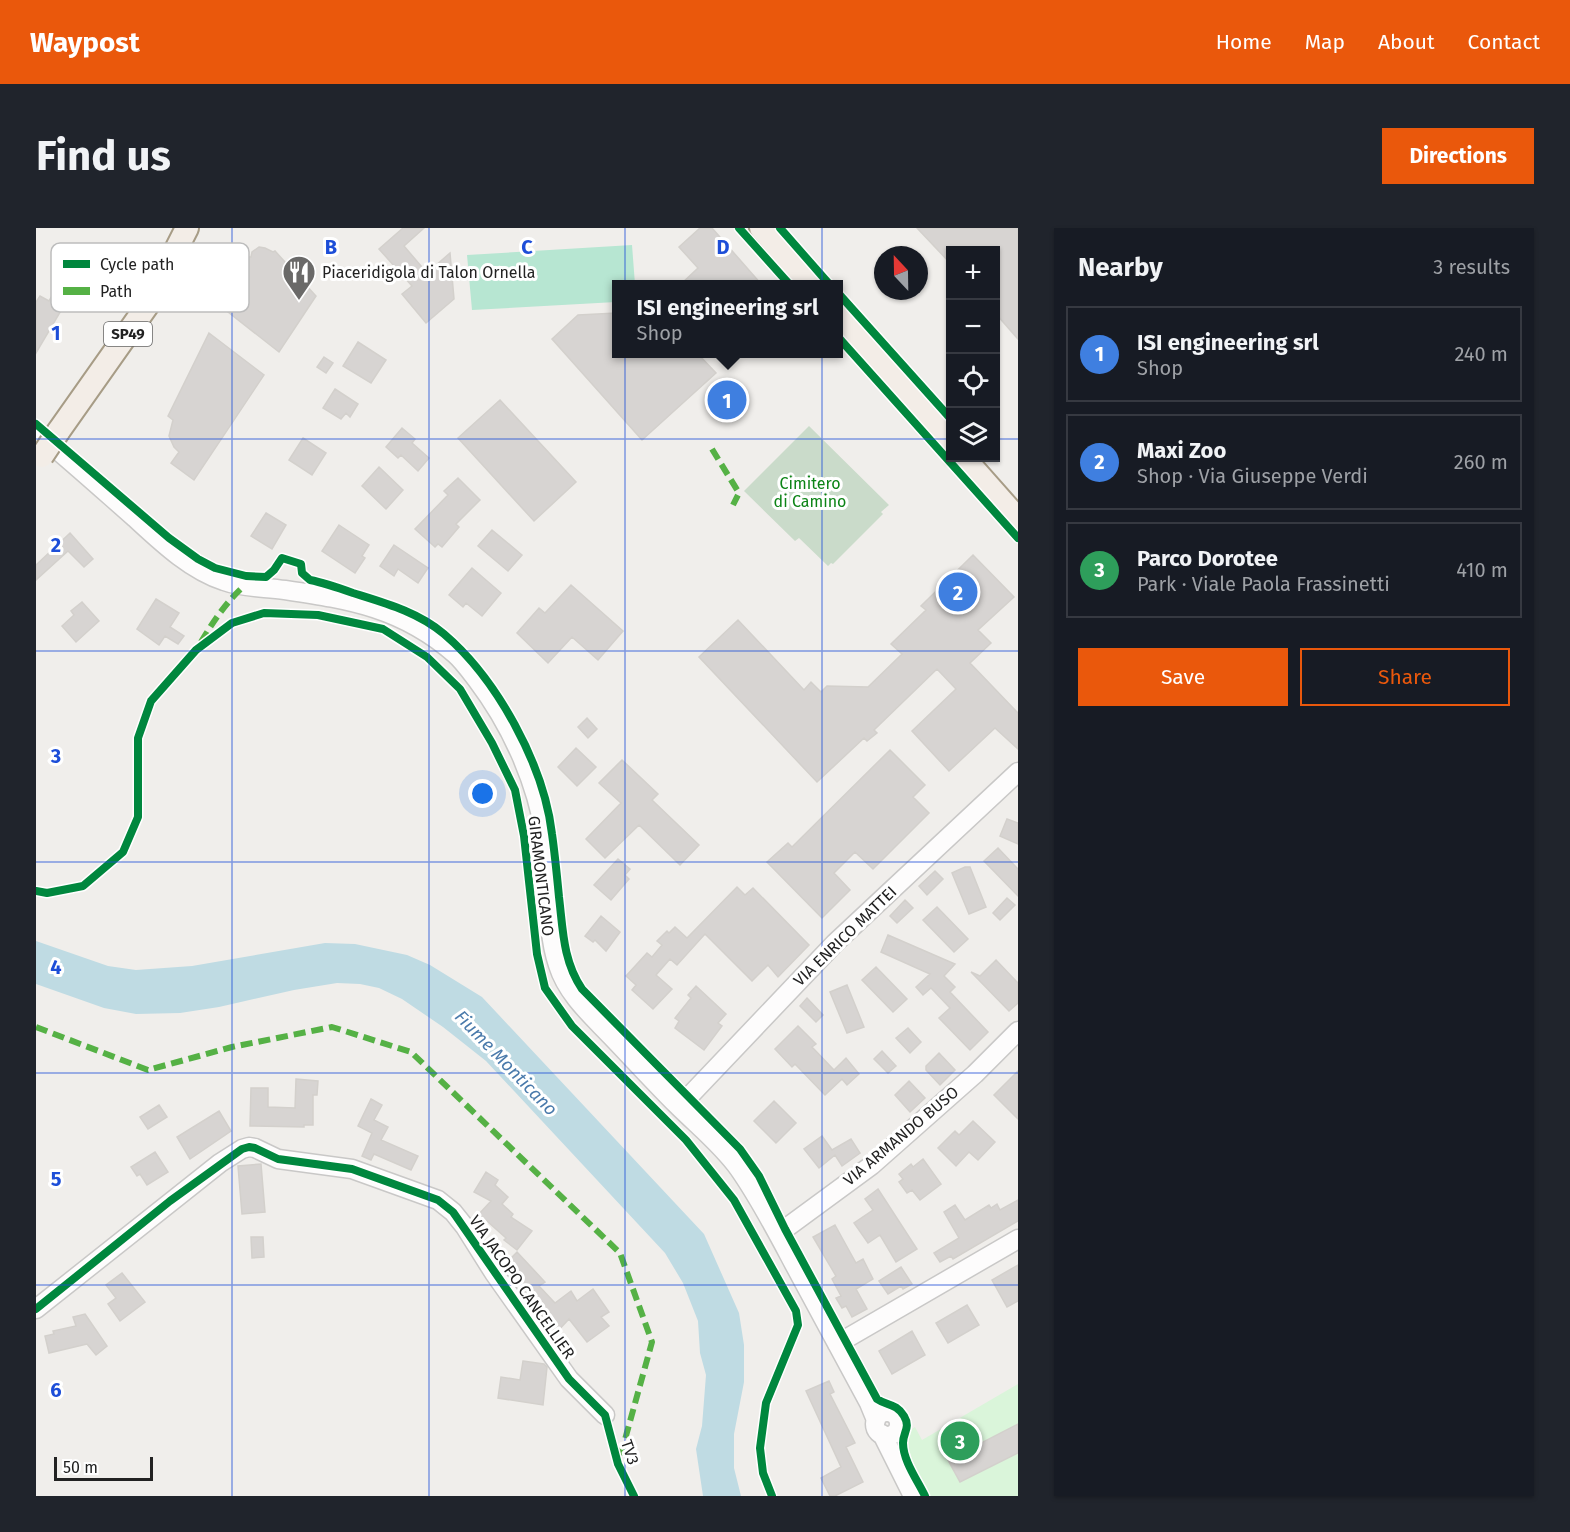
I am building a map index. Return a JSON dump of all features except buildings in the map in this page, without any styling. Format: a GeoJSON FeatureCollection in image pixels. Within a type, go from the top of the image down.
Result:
{"type":"FeatureCollection","features":[{"type":"Feature","properties":{"kind":"main road","name":"SP49"},"geometry":{"type":"LineString","coordinates":[[179,243],[187,228]]}},
{"type":"Feature","properties":{"kind":"main road"},"geometry":{"type":"LineString","coordinates":[[761,228],[808,280]]}},
{"type":"Feature","properties":{"kind":"main road","name":"SP49"},"geometry":{"type":"LineString","coordinates":[[39,460],[47,432],[142,312]]}},
{"type":"Feature","properties":{"kind":"main road"},"geometry":{"type":"LineString","coordinates":[[843,320],[946,436]]}},
{"type":"Feature","properties":{"kind":"main road"},"geometry":{"type":"LineString","coordinates":[[968,462],[1018,519]]}},
{"type":"Feature","properties":{"kind":"street"},"geometry":{"type":"LineString","coordinates":[[47,432],[165,545],[195,566],[221,580],[244,586],[362,603],[400,618],[434,636],[459,658],[488,695],[503,720],[516,744],[535,795],[546,837],[550,925],[558,965],[565,981],[582,1006],[738,1167],[778,1234],[881,1421],[895,1459],[913,1496]]}},
{"type":"Feature","properties":{"kind":"street","name":"VIA ENRICO MATTEI"},"geometry":{"type":"LineString","coordinates":[[679,1107],[835,943],[1016,779]]}},
{"type":"Feature","properties":{"kind":"street","name":"VIA ARMANDO BUSO"},"geometry":{"type":"LineString","coordinates":[[778,1234],[872,1165],[975,1074],[1018,1031]]}},
{"type":"Feature","properties":{"kind":"street","name":"VIA JACOPO CANCELLIER"},"geometry":{"type":"LineString","coordinates":[[36,1309],[220,1163],[242,1149],[255,1148],[278,1159],[352,1169],[438,1200],[446,1206],[465,1227],[494,1273],[569,1379],[605,1415]]}},
{"type":"Feature","properties":{"kind":"street"},"geometry":{"type":"LineString","coordinates":[[837,1344],[1018,1239]]}},
{"type":"Feature","properties":{"kind":"green space"},"geometry":{"type":"Polygon","coordinates":[[[632,245],[635,280],[612,280],[612,302],[472,310],[467,255],[632,245]]]}},
{"type":"Feature","properties":{"kind":"green space","name":"Cimitero di Camino"},"geometry":{"type":"Polygon","coordinates":[[[809,426],[889,505],[881,512],[883,514],[833,564],[828,566],[799,538],[795,541],[744,491],[809,426]]]}},
{"type":"Feature","properties":{"kind":"green space"},"geometry":{"type":"Polygon","coordinates":[[[1018,1384],[1018,1496],[926,1496],[904,1454],[902,1442],[905,1435],[915,1427],[922,1440],[1018,1384]]]}},
{"type":"Feature","properties":{"kind":"water","name":"Fiume Monticano"},"geometry":{"type":"Polygon","coordinates":[[[36,941],[108,966],[136,970],[192,966],[325,943],[355,944],[407,955],[430,965],[482,997],[704,1234],[739,1313],[744,1345],[744,1382],[734,1434],[734,1468],[741,1496],[703,1496],[696,1449],[702,1426],[706,1375],[700,1353],[698,1321],[683,1283],[665,1253],[486,1061],[443,1027],[402,999],[379,988],[360,984],[337,983],[180,1013],[136,1014],[104,1008],[36,984],[36,941]]]}},
{"type":"Feature","properties":{"kind":"marked path"},"geometry":{"type":"LineString","coordinates":[[712,449],[739,493],[733,505]]}},
{"type":"Feature","properties":{"kind":"marked path"},"geometry":{"type":"LineString","coordinates":[[201,642],[220,612],[244,586]]}},
{"type":"Feature","properties":{"kind":"marked path"},"geometry":{"type":"LineString","coordinates":[[36,1027],[148,1070],[232,1047],[332,1027],[411,1052],[620,1253],[652,1342],[619,1461]]}},
{"type":"Feature","properties":{"kind":"cycle path"},"geometry":{"type":"LineString","coordinates":[[739,228],[786,280]]}},
{"type":"Feature","properties":{"kind":"cycle path"},"geometry":{"type":"LineString","coordinates":[[780,228],[826,280]]}},
{"type":"Feature","properties":{"kind":"cycle path"},"geometry":{"type":"LineString","coordinates":[[843,299],[946,413]]}},
{"type":"Feature","properties":{"kind":"cycle path"},"geometry":{"type":"LineString","coordinates":[[843,343],[1018,538]]}},
{"type":"Feature","properties":{"kind":"cycle path","name":"GIRAMONTICANO"},"geometry":{"type":"LineString","coordinates":[[36,424],[169,538],[198,559],[215,568],[246,576],[266,577],[282,558],[301,564],[302,573],[310,580],[412,614],[434,626],[464,653],[482,675],[515,725],[539,780],[552,834],[567,956],[582,989],[740,1149],[759,1176],[785,1229],[877,1399],[895,1407],[904,1416],[907,1424],[903,1439],[905,1457],[925,1496]]}},
{"type":"Feature","properties":{"kind":"cycle path","name":"GIRAMONTICANO"},"geometry":{"type":"LineString","coordinates":[[36,891],[47,893],[83,886],[123,852],[138,817],[138,738],[151,701],[196,650],[232,623],[264,613],[318,615],[383,629],[427,657],[460,689],[492,743],[515,790],[524,836],[537,954],[545,988],[572,1026],[686,1140],[734,1200],[796,1311],[798,1325],[766,1403],[760,1448],[763,1473],[772,1496]]}},
{"type":"Feature","properties":{"kind":"cycle path","name":"TV3"},"geometry":{"type":"LineString","coordinates":[[36,1309],[170,1201],[242,1149],[255,1148],[278,1159],[352,1169],[438,1200],[453,1212],[569,1379],[605,1415],[618,1464],[634,1496]]}},
{"type":"Feature","properties":{"kind":"place","name":"Piaceridigola di Talon Ornella"},"geometry":{"type":"Point","coordinates":[299,301]}},
{"type":"Feature","properties":{"kind":"place","name":"ISI engineering srl"},"geometry":{"type":"Point","coordinates":[727,400]}},
{"type":"Feature","properties":{"kind":"place","name":"Maxi Zoo"},"geometry":{"type":"Point","coordinates":[958,592]}},
{"type":"Feature","properties":{"kind":"place","name":"Parco Dorotee"},"geometry":{"type":"Point","coordinates":[960,1441]}}]}
